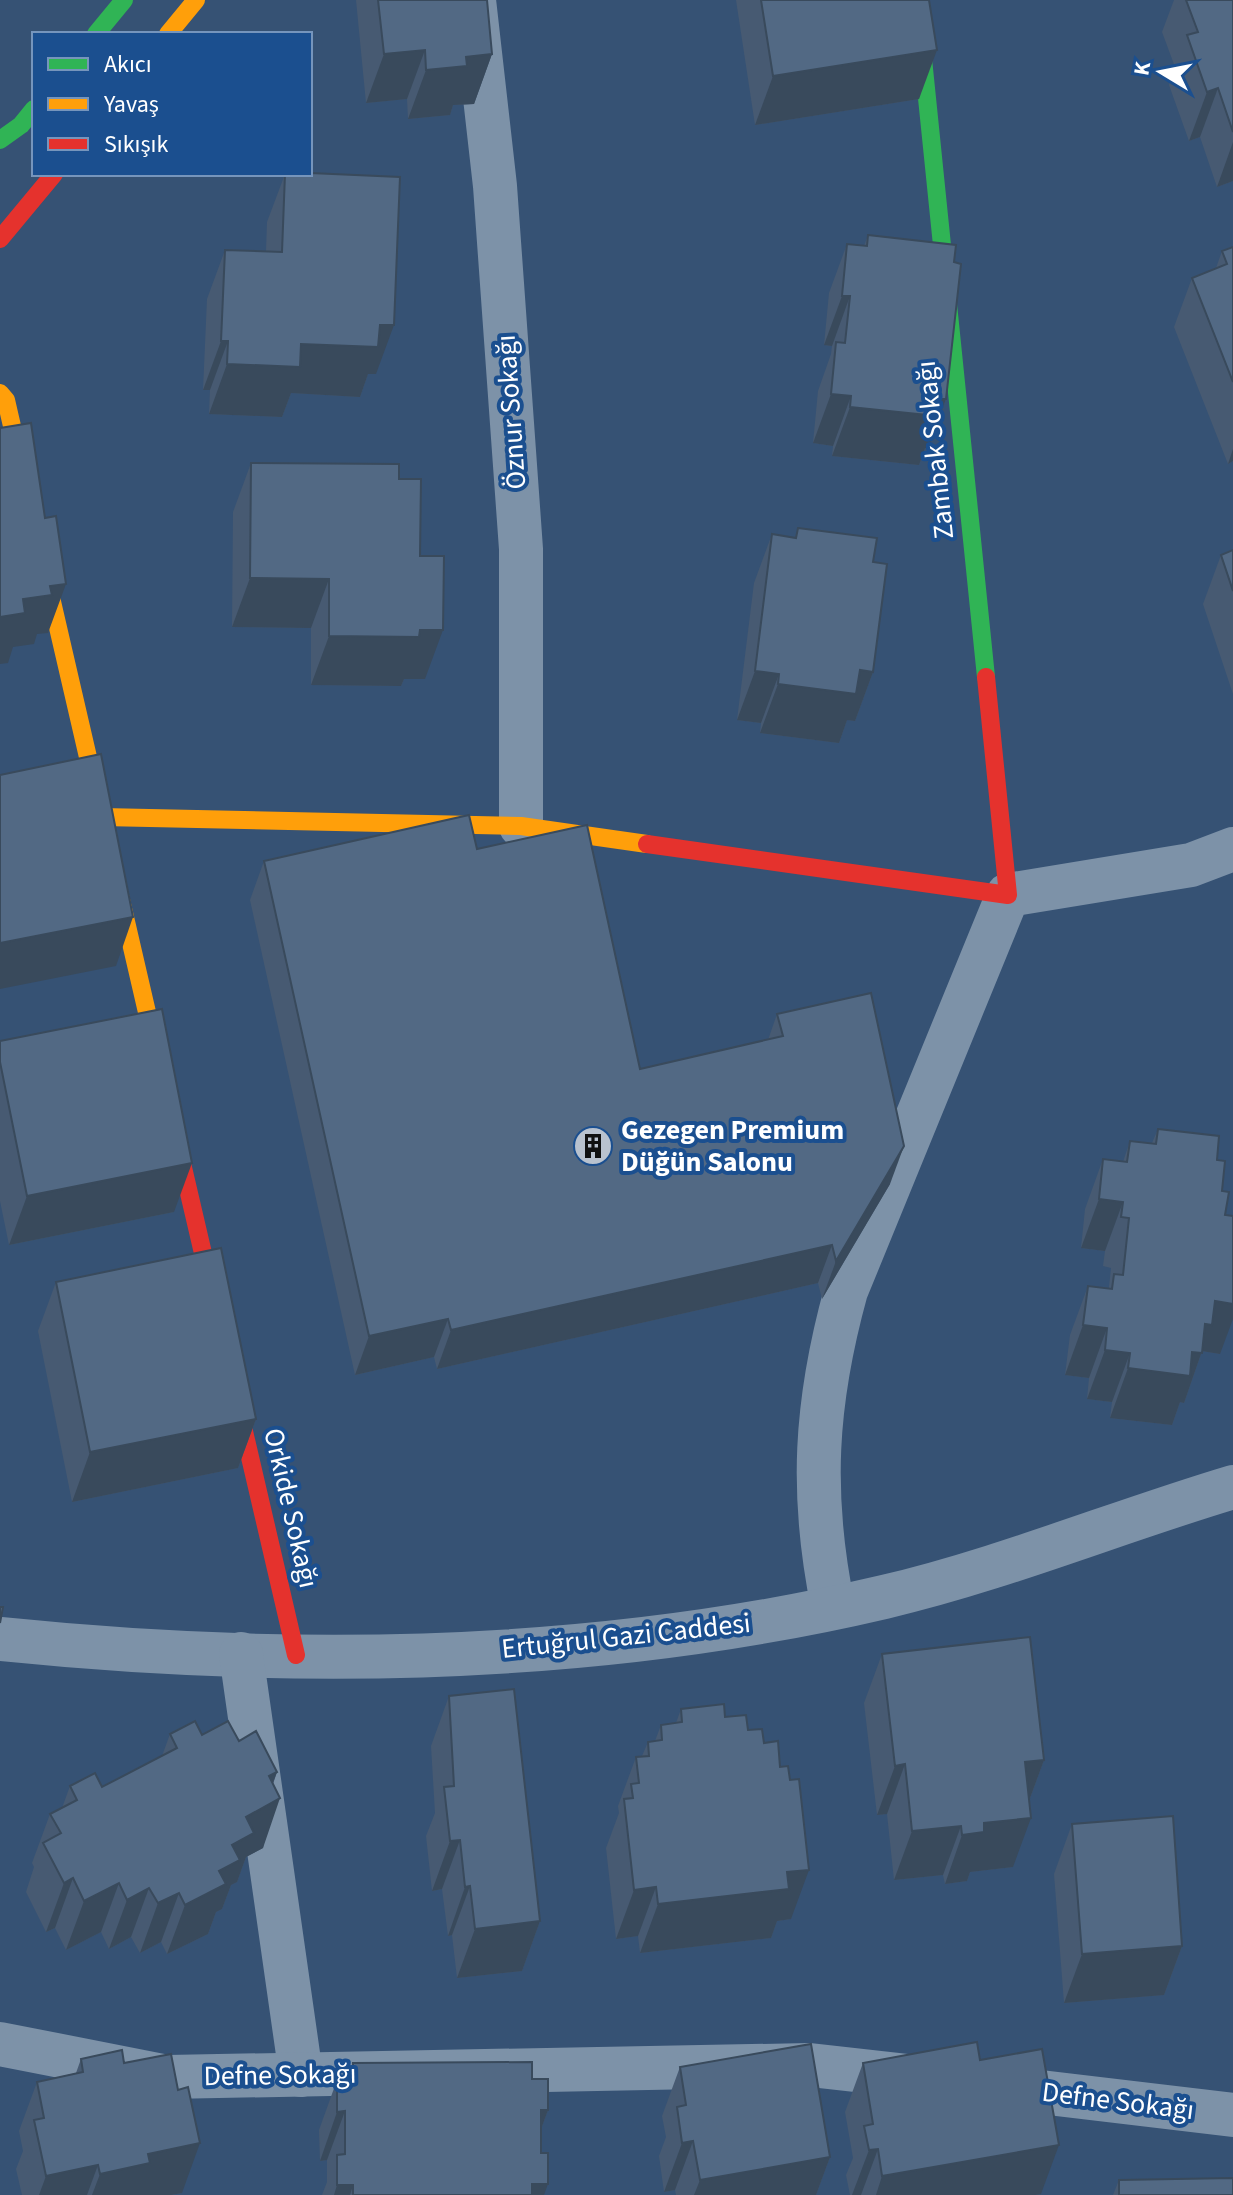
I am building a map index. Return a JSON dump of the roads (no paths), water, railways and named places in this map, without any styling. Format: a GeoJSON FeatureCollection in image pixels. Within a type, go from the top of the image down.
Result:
{"type":"FeatureCollection","features":[{"type":"Feature","properties":{"kind":"street"},"geometry":{"type":"LineString","coordinates":[[98,32],[124,0]]}},
{"type":"Feature","properties":{"kind":"street"},"geometry":{"type":"LineString","coordinates":[[170,32],[196,0]]}},
{"type":"Feature","properties":{"kind":"street","name":"Öznur Sokağı"},"geometry":{"type":"LineString","coordinates":[[474,0],[495,186],[521,549],[521,826]]}},
{"type":"Feature","properties":{"kind":"street","name":"Zambak Sokağı"},"geometry":{"type":"LineString","coordinates":[[917,0],[1008,895]]}},
{"type":"Feature","properties":{"kind":"street"},"geometry":{"type":"LineString","coordinates":[[0,140],[21,125],[32,111]]}},
{"type":"Feature","properties":{"kind":"street"},"geometry":{"type":"LineString","coordinates":[[0,239],[52,176]]}},
{"type":"Feature","properties":{"kind":"street"},"geometry":{"type":"LineString","coordinates":[[0,393],[6,400],[31,508]]}},
{"type":"Feature","properties":{"kind":"street"},"geometry":{"type":"LineString","coordinates":[[38,539],[220,1329]]}},
{"type":"Feature","properties":{"kind":"street"},"geometry":{"type":"LineString","coordinates":[[102,817],[521,826],[1008,895],[1191,865],[1233,849]]}},
{"type":"Feature","properties":{"kind":"street"},"geometry":{"type":"LineString","coordinates":[[833,1607],[823,1560],[816,1462],[829,1351],[846,1291],[1008,895]]}},
{"type":"Feature","properties":{"kind":"street","name":"Orkide Sokağı"},"geometry":{"type":"LineString","coordinates":[[228,1360],[296,1655]]}},
{"type":"Feature","properties":{"kind":"street","name":"Ertuğrul Gazi Caddesi"},"geometry":{"type":"LineString","coordinates":[[0,1639],[296,1655],[523,1649],[726,1627],[833,1607],[974,1573],[1233,1487]]}},
{"type":"Feature","properties":{"kind":"street"},"geometry":{"type":"LineString","coordinates":[[241,1654],[301,2075]]}},
{"type":"Feature","properties":{"kind":"street","name":"Defne Sokağı"},"geometry":{"type":"LineString","coordinates":[[0,2044],[168,2077],[810,2065],[1233,2115]]}},
{"type":"Feature","properties":{"kind":"place","name":"Gezegen Premium Düğün Salonu"},"geometry":{"type":"Point","coordinates":[593,1146]}}]}
